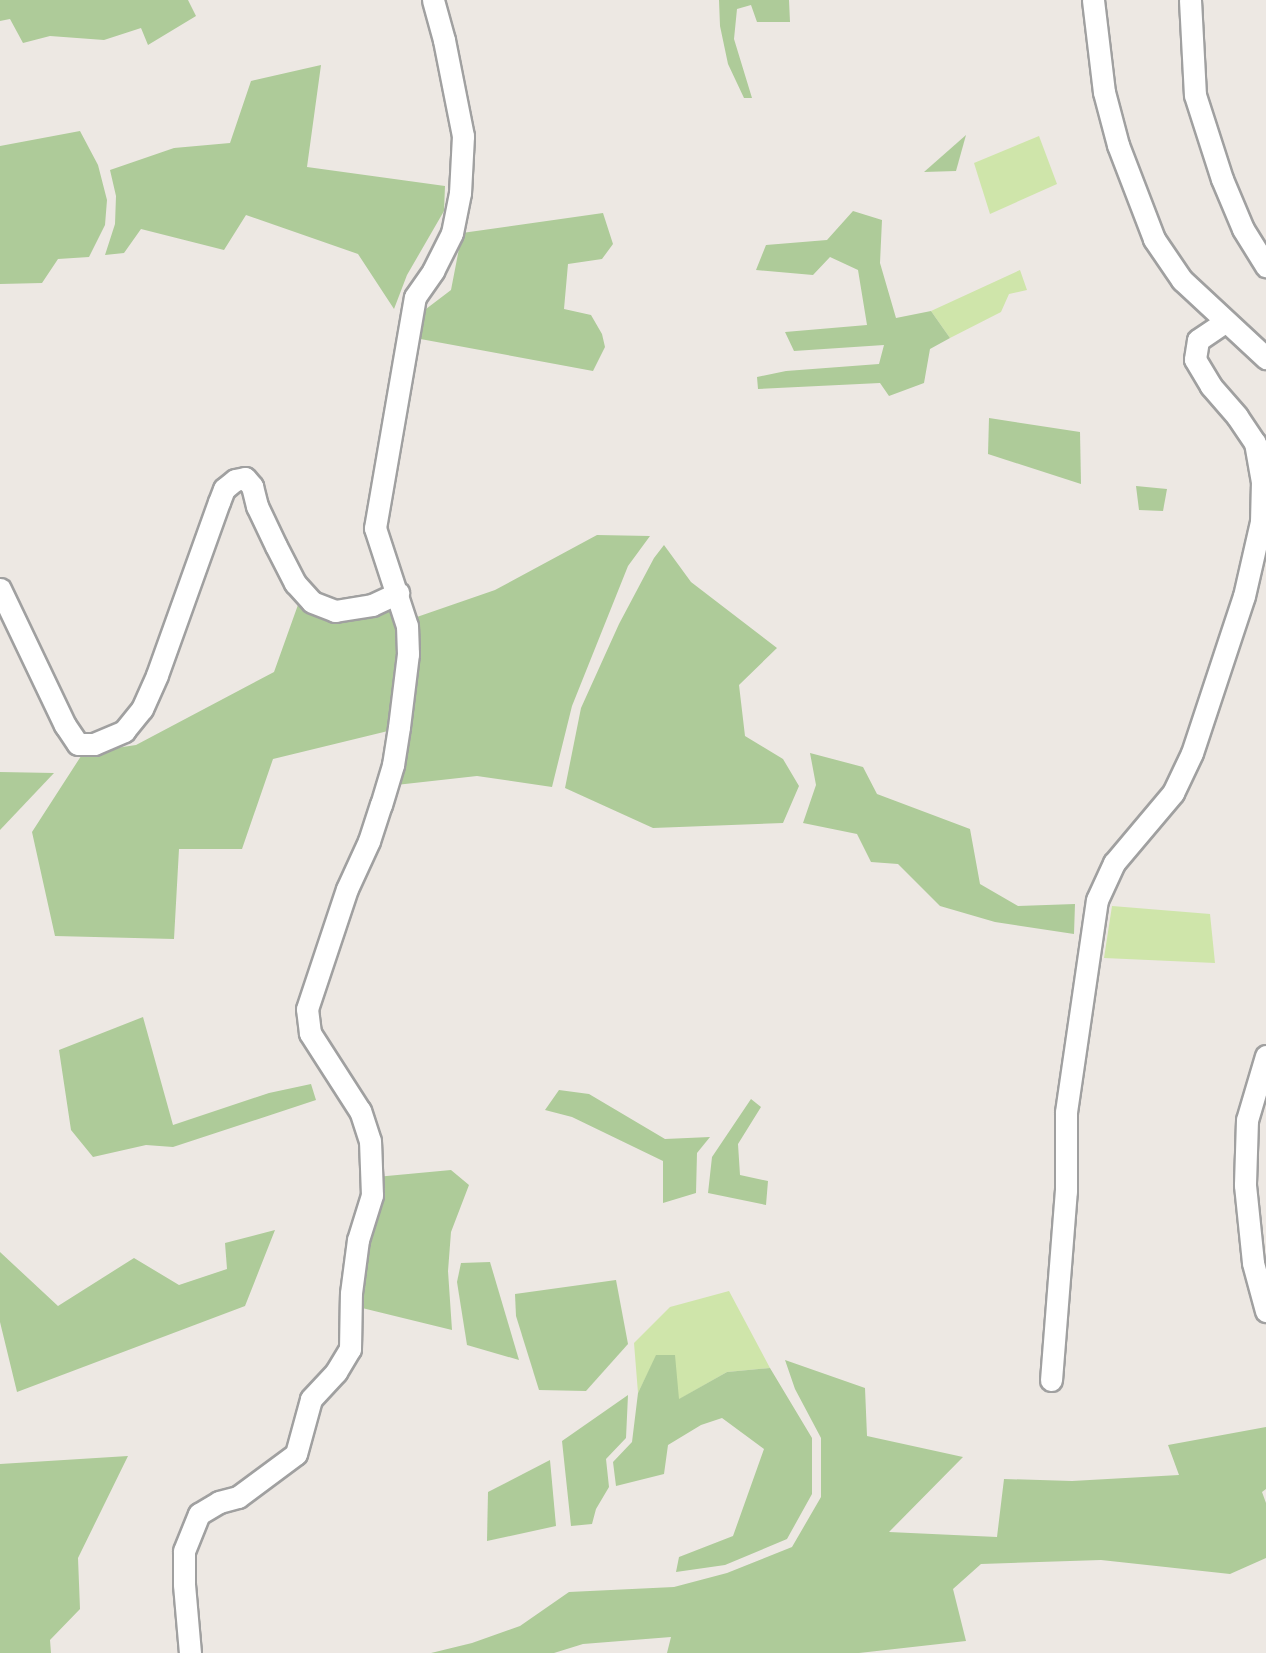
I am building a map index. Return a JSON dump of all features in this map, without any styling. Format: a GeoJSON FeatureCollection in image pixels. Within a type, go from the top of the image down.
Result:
{"type":"FeatureCollection","features":[{"type":"Feature","properties":{"kind":"street"},"geometry":{"type":"LineString","coordinates":[[190,1653],[184,1584],[184,1551],[199,1514],[219,1502],[238,1497],[296,1454],[310,1399],[336,1372],[350,1349],[351,1293],[358,1240],[372,1195],[370,1141],[360,1111],[310,1034],[307,1009],[347,889],[369,841],[393,765],[408,654],[406,626],[398,593],[375,528],[415,297],[433,271],[453,233],[460,193],[463,136],[444,40],[433,0]]}},
{"type":"Feature","properties":{"kind":"street"},"geometry":{"type":"LineString","coordinates":[[1093,0],[1107,102],[1118,145],[1154,239],[1182,280],[1266,358]]}},
{"type":"Feature","properties":{"kind":"street"},"geometry":{"type":"LineString","coordinates":[[1190,0],[1195,95],[1226,189],[1243,229],[1266,266]]}},
{"type":"Feature","properties":{"kind":"street"},"geometry":{"type":"LineString","coordinates":[[1051,1380],[1066,1191],[1066,1112],[1097,900],[1114,863],[1173,793],[1192,753],[1244,596],[1261,522],[1262,482],[1255,443],[1237,416],[1211,386],[1195,359],[1198,340],[1225,321]]}},
{"type":"Feature","properties":{"kind":"street"},"geometry":{"type":"LineString","coordinates":[[0,589],[65,725],[78,744],[94,744],[124,731],[142,709],[157,675],[224,489],[235,480],[245,478],[252,486],[257,506],[295,583],[312,602],[335,611],[372,605],[398,593]]}},
{"type":"Feature","properties":{"kind":"street"},"geometry":{"type":"LineString","coordinates":[[1266,1056],[1246,1120],[1245,1185],[1253,1263],[1266,1311]]}},
{"type":"Feature","properties":{"kind":"green space"},"geometry":{"type":"Polygon","coordinates":[[[0,0],[188,0],[196,16],[148,45],[141,28],[104,40],[50,36],[23,43],[10,19],[0,21],[0,0]]]}},
{"type":"Feature","properties":{"kind":"green space"},"geometry":{"type":"Polygon","coordinates":[[[719,0],[789,0],[790,22],[757,22],[751,5],[737,9],[734,39],[752,98],[744,98],[728,64],[720,26],[719,0]]]}},
{"type":"Feature","properties":{"kind":"green space"},"geometry":{"type":"Polygon","coordinates":[[[321,65],[307,167],[445,186],[444,211],[407,275],[394,309],[358,254],[246,215],[224,250],[141,229],[124,253],[105,255],[115,224],[116,196],[110,170],[174,148],[230,143],[251,81],[321,65]]]}},
{"type":"Feature","properties":{"kind":"green space"},"geometry":{"type":"Polygon","coordinates":[[[80,131],[98,165],[107,200],[105,225],[89,257],[58,259],[42,283],[0,284],[0,146],[80,131]]]}},
{"type":"Feature","properties":{"kind":"green space"},"geometry":{"type":"Polygon","coordinates":[[[966,135],[956,171],[924,172],[966,135]]]}},
{"type":"Feature","properties":{"kind":"green space"},"geometry":{"type":"Polygon","coordinates":[[[1039,136],[1057,184],[990,214],[974,163],[1039,136]]]}},
{"type":"Feature","properties":{"kind":"green space"},"geometry":{"type":"Polygon","coordinates":[[[853,211],[882,220],[880,263],[896,318],[931,311],[950,338],[930,349],[924,383],[889,396],[880,383],[758,389],[757,377],[786,371],[879,364],[884,345],[794,351],[785,332],[867,325],[858,270],[830,257],[813,275],[756,270],[766,245],[827,240],[853,211]]]}},
{"type":"Feature","properties":{"kind":"green space"},"geometry":{"type":"Polygon","coordinates":[[[603,213],[613,244],[602,259],[568,264],[564,309],[591,315],[602,334],[605,347],[593,371],[415,338],[426,309],[451,290],[462,233],[603,213]]]}},
{"type":"Feature","properties":{"kind":"green space"},"geometry":{"type":"Polygon","coordinates":[[[1020,270],[1027,290],[1009,294],[1001,312],[950,338],[931,311],[1020,270]]]}},
{"type":"Feature","properties":{"kind":"green space"},"geometry":{"type":"Polygon","coordinates":[[[989,418],[1080,432],[1081,484],[988,454],[989,418]]]}},
{"type":"Feature","properties":{"kind":"green space"},"geometry":{"type":"Polygon","coordinates":[[[1136,486],[1167,489],[1163,511],[1139,510],[1136,486]]]}},
{"type":"Feature","properties":{"kind":"green space"},"geometry":{"type":"Polygon","coordinates":[[[597,535],[650,536],[628,566],[572,706],[552,787],[477,776],[396,785],[414,618],[495,590],[597,535]]]}},
{"type":"Feature","properties":{"kind":"green space"},"geometry":{"type":"Polygon","coordinates":[[[664,545],[691,582],[777,648],[739,685],[745,736],[783,759],[799,786],[783,823],[653,828],[565,788],[581,708],[619,624],[654,558],[664,545]]]}},
{"type":"Feature","properties":{"kind":"green space"},"geometry":{"type":"Polygon","coordinates":[[[299,602],[330,617],[352,620],[392,611],[400,634],[401,658],[388,731],[273,759],[242,849],[179,849],[174,939],[55,936],[32,832],[83,753],[136,745],[274,672],[299,602]]]}},
{"type":"Feature","properties":{"kind":"green space"},"geometry":{"type":"Polygon","coordinates":[[[810,753],[863,767],[877,794],[970,829],[980,884],[1018,906],[1075,904],[1074,934],[995,922],[940,906],[898,864],[871,862],[857,834],[803,823],[816,785],[810,753]]]}},
{"type":"Feature","properties":{"kind":"green space"},"geometry":{"type":"Polygon","coordinates":[[[0,772],[54,773],[0,830],[0,772]]]}},
{"type":"Feature","properties":{"kind":"green space"},"geometry":{"type":"Polygon","coordinates":[[[1112,906],[1210,914],[1215,963],[1104,958],[1112,906]]]}},
{"type":"Feature","properties":{"kind":"green space"},"geometry":{"type":"Polygon","coordinates":[[[143,1017],[173,1125],[269,1093],[311,1084],[316,1100],[173,1147],[146,1145],[93,1157],[71,1130],[59,1050],[143,1017]]]}},
{"type":"Feature","properties":{"kind":"green space"},"geometry":{"type":"Polygon","coordinates":[[[559,1090],[589,1094],[665,1139],[710,1137],[697,1153],[696,1193],[663,1203],[663,1161],[572,1117],[545,1110],[559,1090]]]}},
{"type":"Feature","properties":{"kind":"green space"},"geometry":{"type":"Polygon","coordinates":[[[751,1099],[761,1107],[738,1144],[740,1175],[768,1181],[766,1205],[708,1193],[712,1157],[751,1099]]]}},
{"type":"Feature","properties":{"kind":"green space"},"geometry":{"type":"Polygon","coordinates":[[[451,1170],[469,1185],[451,1232],[448,1271],[452,1330],[358,1307],[376,1177],[451,1170]]]}},
{"type":"Feature","properties":{"kind":"green space"},"geometry":{"type":"Polygon","coordinates":[[[275,1230],[245,1306],[17,1392],[0,1322],[0,1252],[58,1306],[134,1258],[179,1285],[227,1269],[225,1243],[275,1230]]]}},
{"type":"Feature","properties":{"kind":"green space"},"geometry":{"type":"Polygon","coordinates":[[[490,1262],[519,1360],[467,1345],[457,1282],[461,1263],[490,1262]]]}},
{"type":"Feature","properties":{"kind":"green space"},"geometry":{"type":"Polygon","coordinates":[[[616,1280],[628,1344],[586,1391],[539,1390],[516,1316],[515,1294],[616,1280]]]}},
{"type":"Feature","properties":{"kind":"green space"},"geometry":{"type":"Polygon","coordinates":[[[729,1291],[770,1368],[727,1372],[678,1400],[657,1355],[638,1393],[634,1343],[670,1307],[729,1291]]]}},
{"type":"Feature","properties":{"kind":"green space"},"geometry":{"type":"Polygon","coordinates":[[[656,1355],[675,1355],[679,1399],[727,1372],[770,1368],[812,1438],[812,1494],[787,1539],[725,1565],[676,1572],[679,1557],[733,1536],[764,1449],[722,1418],[701,1425],[668,1445],[664,1474],[616,1486],[613,1462],[632,1442],[638,1393],[656,1355]]]}},
{"type":"Feature","properties":{"kind":"green space"},"geometry":{"type":"Polygon","coordinates":[[[785,1360],[865,1388],[867,1436],[963,1457],[889,1532],[997,1537],[1004,1479],[1072,1481],[1179,1475],[1168,1445],[1266,1427],[1266,1489],[1262,1492],[1266,1503],[1266,1558],[1230,1574],[1101,1560],[981,1564],[953,1589],[966,1641],[859,1653],[667,1653],[671,1637],[583,1644],[554,1653],[431,1653],[472,1643],[520,1626],[569,1592],[674,1587],[727,1573],[792,1547],[821,1497],[821,1438],[795,1389],[785,1360]]]}},
{"type":"Feature","properties":{"kind":"green space"},"geometry":{"type":"Polygon","coordinates":[[[628,1395],[626,1438],[606,1459],[609,1487],[596,1509],[592,1524],[571,1526],[562,1441],[628,1395]]]}},
{"type":"Feature","properties":{"kind":"green space"},"geometry":{"type":"Polygon","coordinates":[[[128,1456],[78,1558],[80,1609],[50,1640],[51,1653],[0,1653],[0,1464],[128,1456]]]}},
{"type":"Feature","properties":{"kind":"green space"},"geometry":{"type":"Polygon","coordinates":[[[550,1460],[556,1526],[487,1541],[488,1492],[550,1460]]]}}]}
